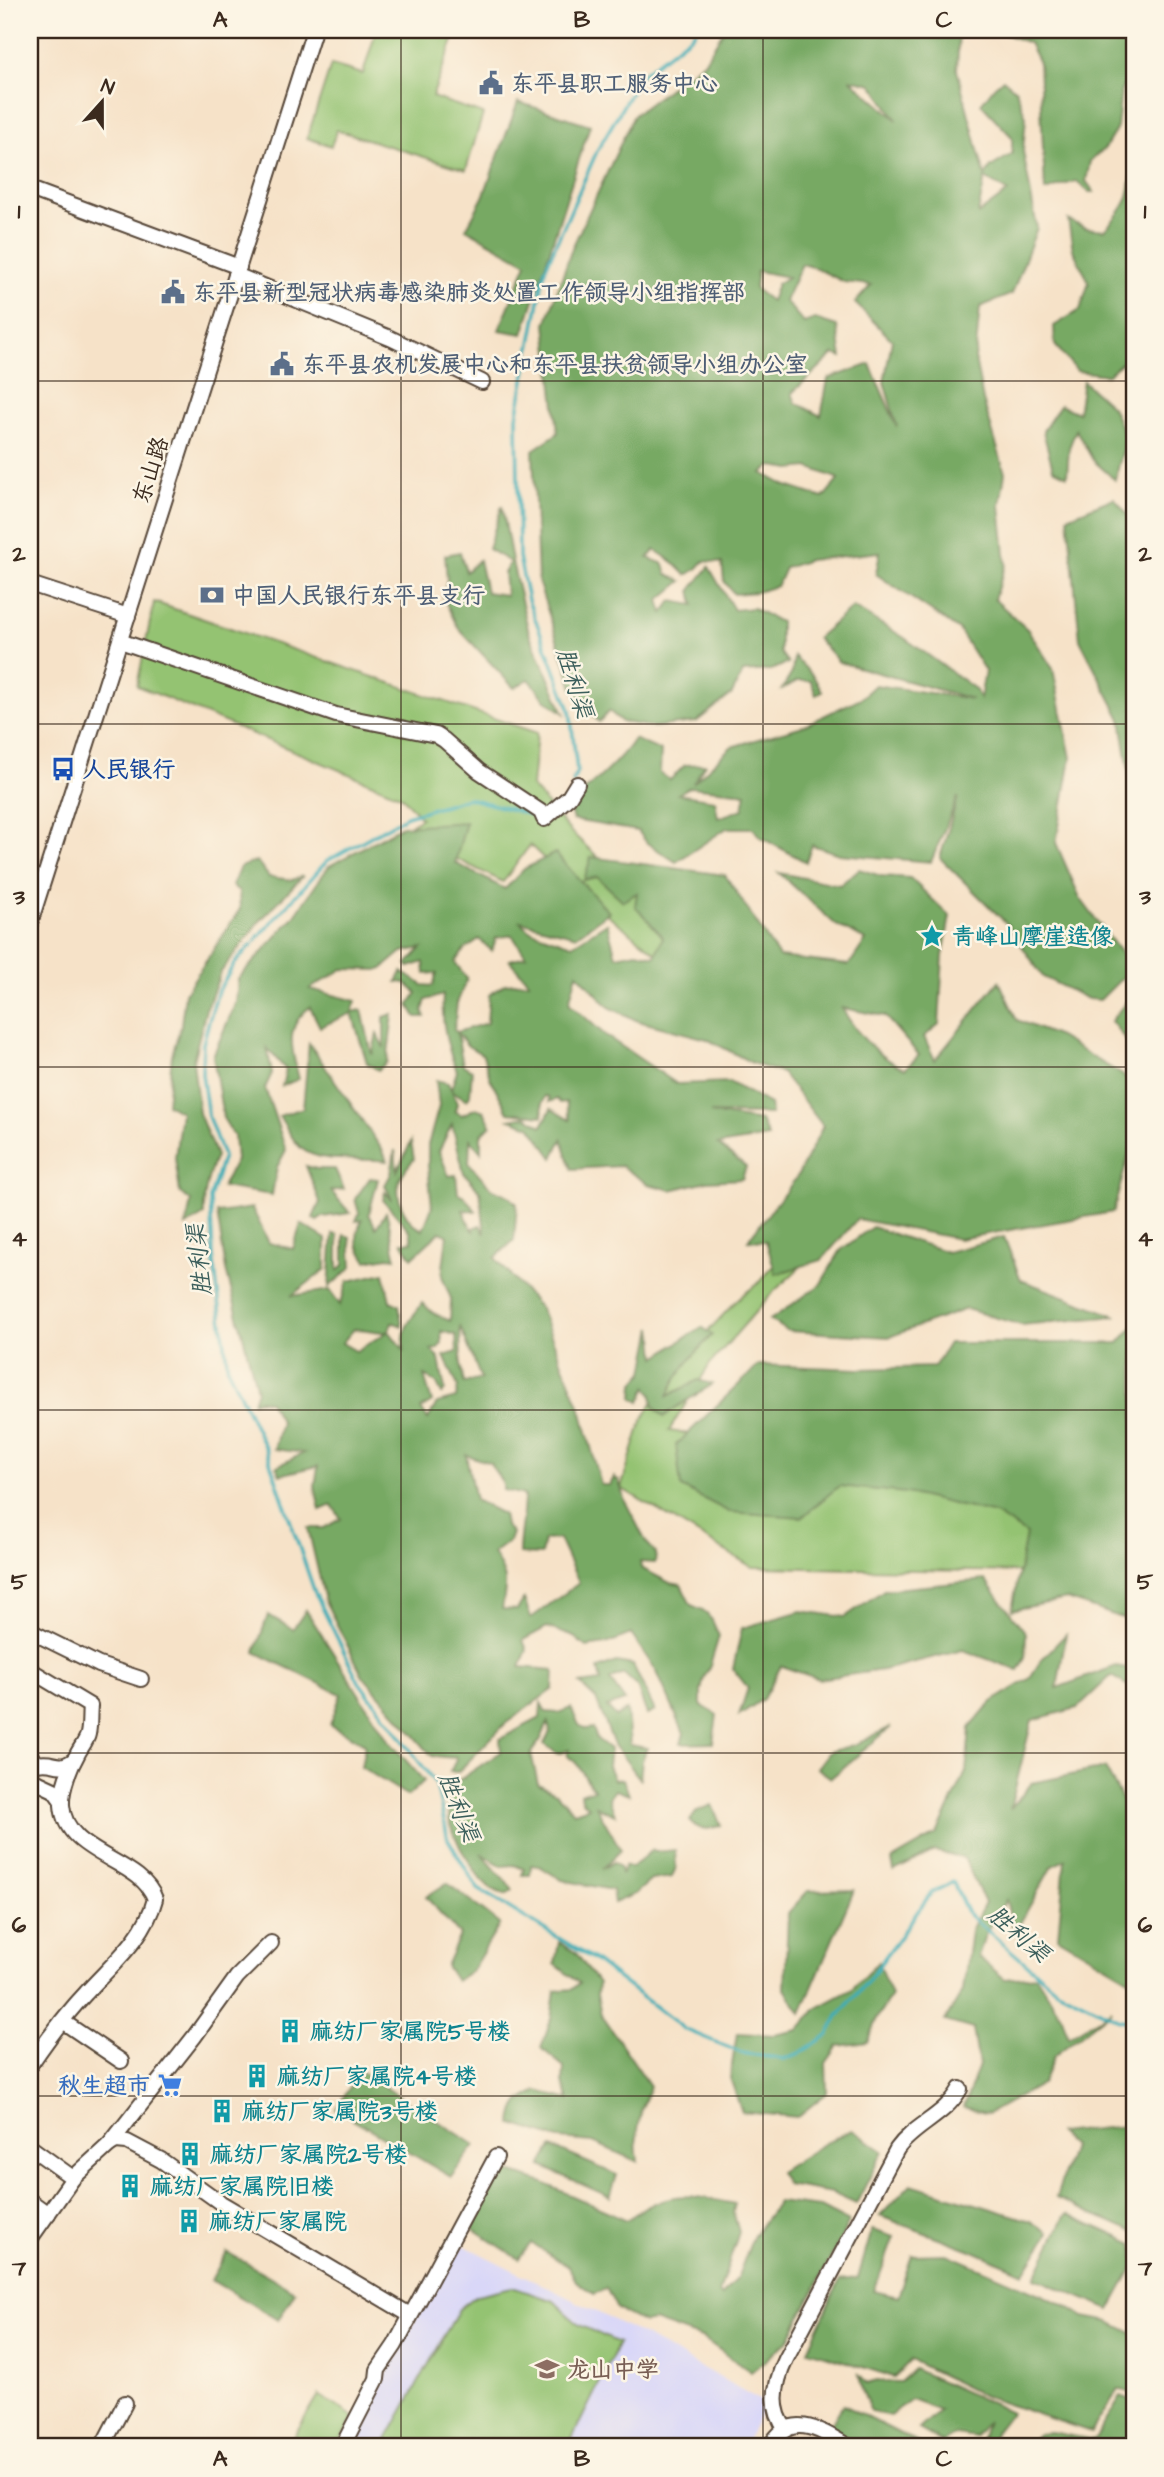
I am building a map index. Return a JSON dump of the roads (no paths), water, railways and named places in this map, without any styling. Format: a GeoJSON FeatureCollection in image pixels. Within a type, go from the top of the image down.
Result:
{"type":"FeatureCollection","features":[{"type":"Feature","properties":{"kind":"street","name":"东山路"},"geometry":{"type":"LineString","coordinates":[[30,923],[314,30]]}},
{"type":"Feature","properties":{"kind":"street"},"geometry":{"type":"LineString","coordinates":[[30,189],[237,271],[390,338],[482,382]]}},
{"type":"Feature","properties":{"kind":"street"},"geometry":{"type":"LineString","coordinates":[[30,584],[128,616]]}},
{"type":"Feature","properties":{"kind":"street"},"geometry":{"type":"LineString","coordinates":[[120,641],[336,715],[436,735],[479,771],[541,812],[544,819],[569,797],[577,784]]}},
{"type":"Feature","properties":{"kind":"street"},"geometry":{"type":"LineString","coordinates":[[30,1632],[99,1665],[141,1679]]}},
{"type":"Feature","properties":{"kind":"street"},"geometry":{"type":"LineString","coordinates":[[30,1670],[90,1706],[88,1735],[74,1760],[62,1801],[63,1812],[77,1837],[146,1883],[155,1899],[150,1917],[118,1961],[62,2021],[30,2066]]}},
{"type":"Feature","properties":{"kind":"street"},"geometry":{"type":"LineString","coordinates":[[30,1756],[37,1764],[49,1762],[64,1767],[74,1760]]}},
{"type":"Feature","properties":{"kind":"street"},"geometry":{"type":"LineString","coordinates":[[30,1786],[39,1783],[54,1790],[62,1801]]}},
{"type":"Feature","properties":{"kind":"street"},"geometry":{"type":"LineString","coordinates":[[30,2239],[73,2178],[109,2145],[194,2037],[237,1977],[271,1943]]}},
{"type":"Feature","properties":{"kind":"street"},"geometry":{"type":"LineString","coordinates":[[62,2021],[121,2061]]}},
{"type":"Feature","properties":{"kind":"street"},"geometry":{"type":"LineString","coordinates":[[786,2430],[775,2403],[777,2383],[786,2359],[897,2149],[906,2138],[943,2110],[960,2088]]}},
{"type":"Feature","properties":{"kind":"street"},"geometry":{"type":"LineString","coordinates":[[109,2145],[116,2141],[127,2142],[162,2160],[222,2203],[410,2315]]}},
{"type":"Feature","properties":{"kind":"street"},"geometry":{"type":"LineString","coordinates":[[30,2147],[73,2178]]}},
{"type":"Feature","properties":{"kind":"street"},"geometry":{"type":"LineString","coordinates":[[342,2447],[377,2379],[378,2370],[496,2157]]}},
{"type":"Feature","properties":{"kind":"street"},"geometry":{"type":"LineString","coordinates":[[30,2202],[48,2214]]}},
{"type":"Feature","properties":{"kind":"street"},"geometry":{"type":"LineString","coordinates":[[102,2447],[125,2403]]}},
{"type":"Feature","properties":{"kind":"street"},"geometry":{"type":"LineString","coordinates":[[769,2447],[774,2439],[786,2430],[798,2426],[812,2427],[849,2447]]}},
{"type":"Feature","properties":{"kind":"waterway","name":"胜利渠"},"geometry":{"type":"LineString","coordinates":[[573,782],[577,771],[570,710],[528,600],[519,557],[517,417],[545,269],[597,151],[641,75],[696,30]]}},
{"type":"Feature","properties":{"kind":"waterway","name":"胜利渠"},"geometry":{"type":"LineString","coordinates":[[535,816],[468,798],[407,816],[327,861],[235,963],[218,991],[203,1044],[202,1074],[208,1116],[223,1156],[210,1198],[213,1255],[228,1369],[266,1450],[315,1593],[359,1682],[436,1784],[448,1839],[478,1889],[593,1959],[684,2029],[742,2053],[784,2059],[800,2053],[828,2035],[838,2016],[868,1981],[931,1893],[953,1882],[968,1914],[1056,1989],[1119,2020],[1134,2022]]}},
{"type":"Feature","properties":{"kind":"place","name":"东平县职工服务中心"},"geometry":{"type":"Point","coordinates":[491,83]}},
{"type":"Feature","properties":{"kind":"place","name":"东平县新型冠状病毒感染肺炎处置工作领导小组指挥部"},"geometry":{"type":"Point","coordinates":[173,292]}},
{"type":"Feature","properties":{"kind":"place","name":"东平县农机发展中心和东平县扶贫领导小组办公室"},"geometry":{"type":"Point","coordinates":[282,364]}},
{"type":"Feature","properties":{"kind":"place","name":"中国人民银行东平县支行"},"geometry":{"type":"Point","coordinates":[212,595]}},
{"type":"Feature","properties":{"kind":"place","name":"人民银行"},"geometry":{"type":"Point","coordinates":[63,769]}},
{"type":"Feature","properties":{"kind":"place","name":"青峰山摩崖造像"},"geometry":{"type":"Point","coordinates":[932,936]}},
{"type":"Feature","properties":{"kind":"place","name":"麻纺厂家属院5号楼"},"geometry":{"type":"Point","coordinates":[290,2031]}},
{"type":"Feature","properties":{"kind":"place","name":"麻纺厂家属院4号楼"},"geometry":{"type":"Point","coordinates":[257,2076]}},
{"type":"Feature","properties":{"kind":"place","name":"秋生超市"},"geometry":{"type":"Point","coordinates":[170,2085]}},
{"type":"Feature","properties":{"kind":"place","name":"麻纺厂家属院3号楼"},"geometry":{"type":"Point","coordinates":[222,2111]}},
{"type":"Feature","properties":{"kind":"place","name":"麻纺厂家属院2号楼"},"geometry":{"type":"Point","coordinates":[190,2154]}},
{"type":"Feature","properties":{"kind":"place","name":"麻纺厂家属院旧楼"},"geometry":{"type":"Point","coordinates":[130,2186]}},
{"type":"Feature","properties":{"kind":"place","name":"麻纺厂家属院"},"geometry":{"type":"Point","coordinates":[189,2221]}},
{"type":"Feature","properties":{"kind":"place","name":"龙山中学"},"geometry":{"type":"Point","coordinates":[547,2369]}}]}
